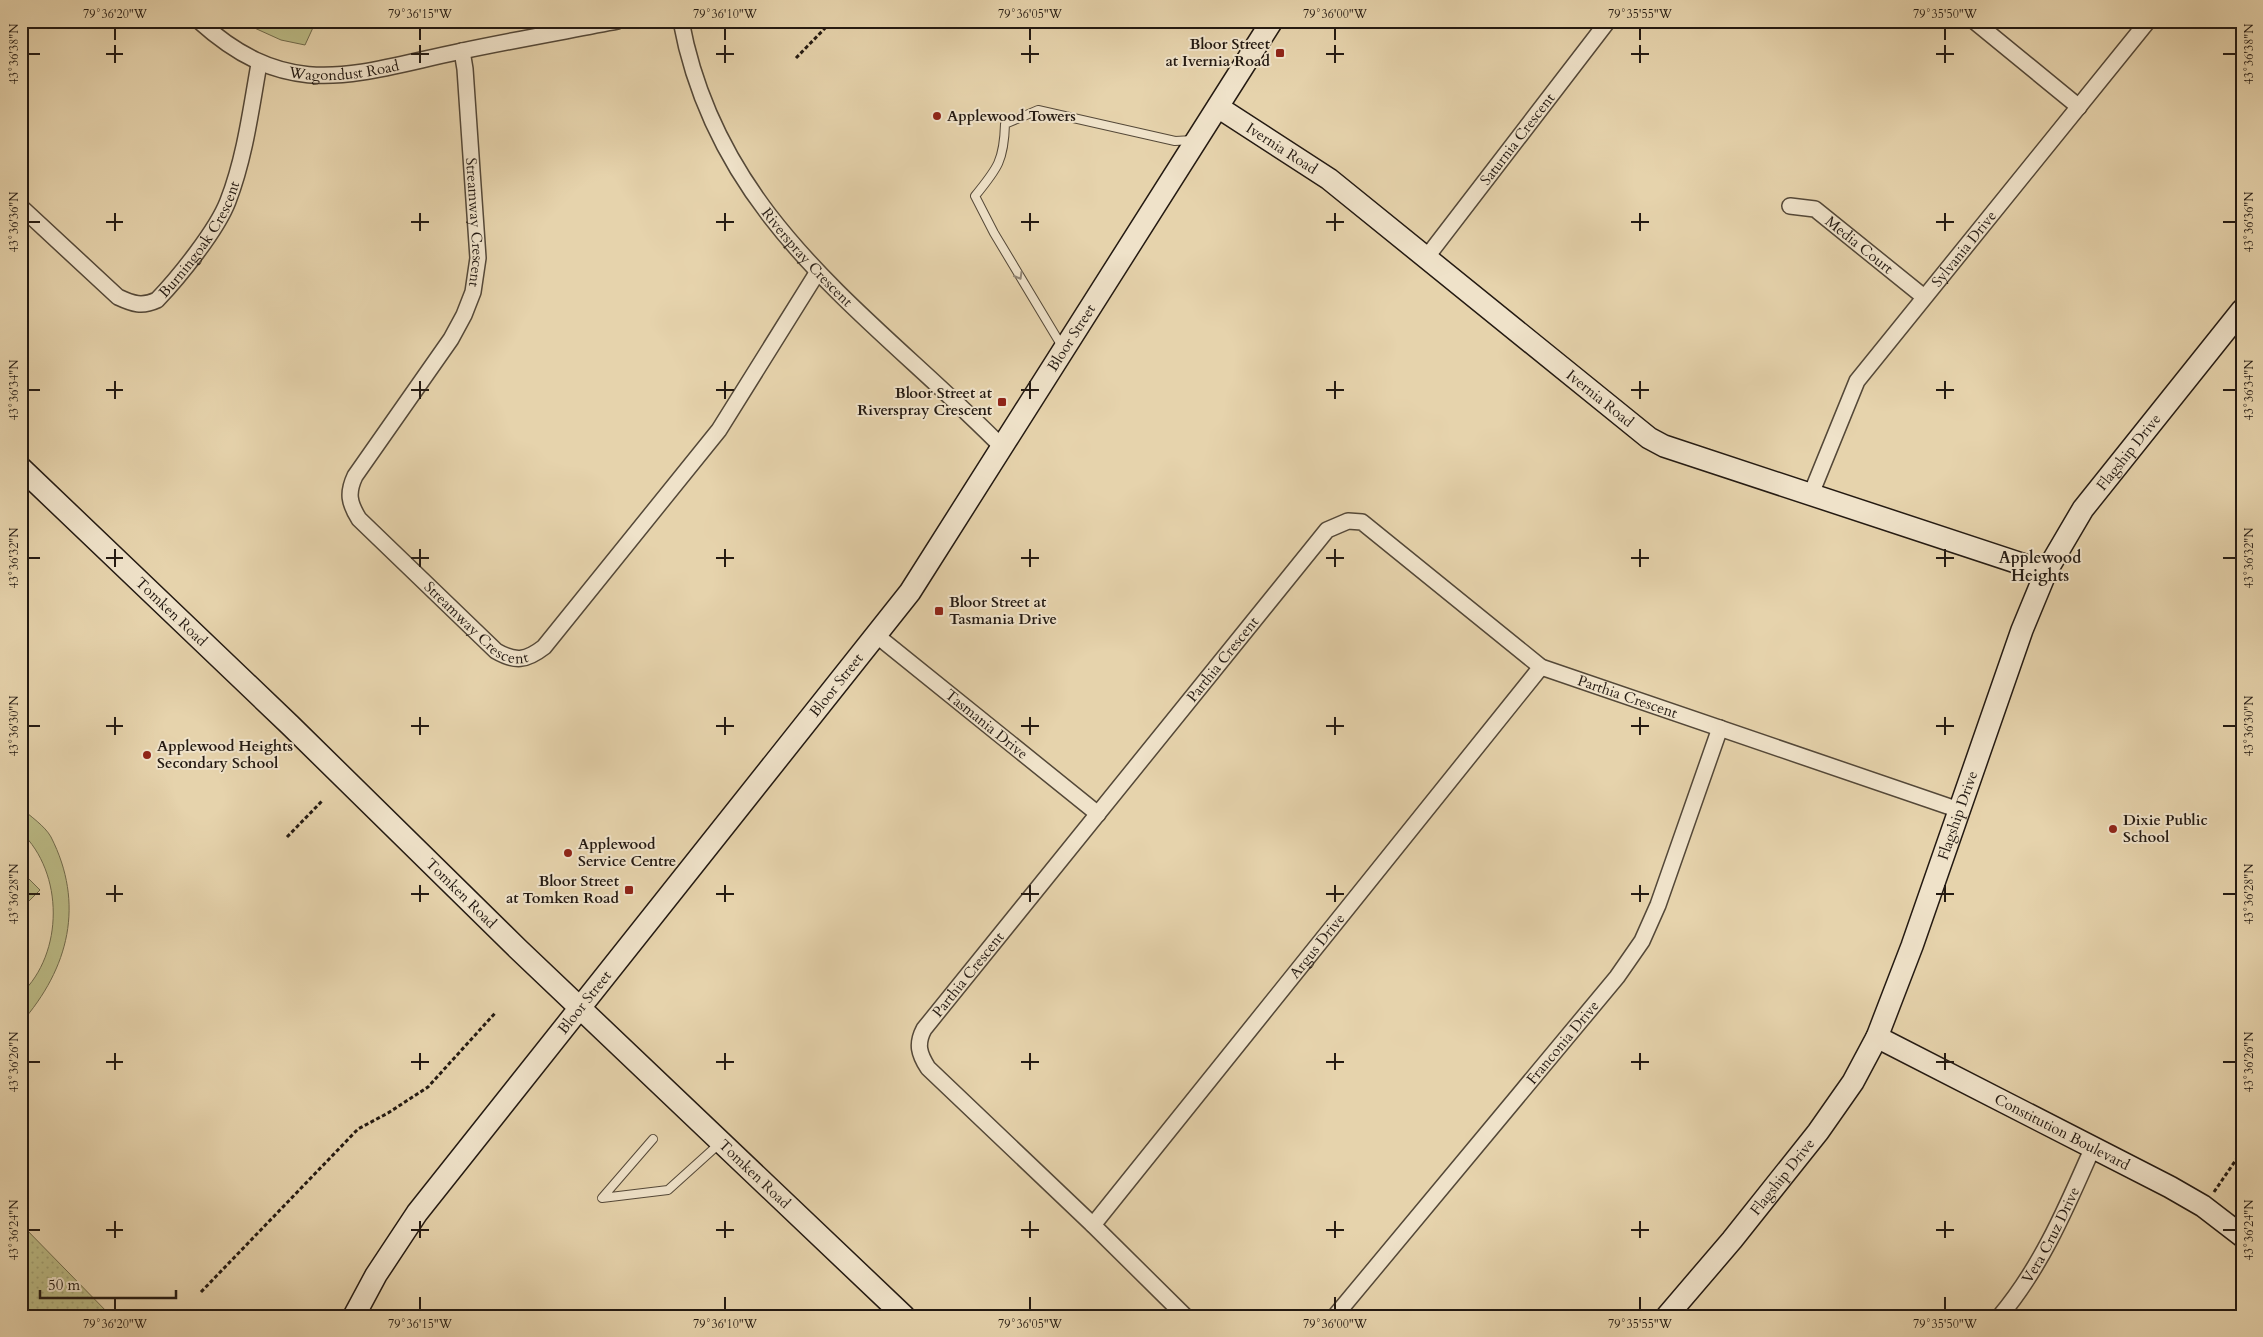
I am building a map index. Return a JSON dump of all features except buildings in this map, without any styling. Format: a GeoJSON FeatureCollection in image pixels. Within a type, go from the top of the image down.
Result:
{"type":"FeatureCollection","features":[{"type":"Feature","properties":{"kind":"street","name":"Wagondust Road"},"geometry":{"type":"LineString","coordinates":[[199,21],[211,32],[259,64],[287,72],[321,76],[340,76],[368,72],[462,51],[618,21]]}},
{"type":"Feature","properties":{"kind":"street","name":"Riverspray Crescent"},"geometry":{"type":"LineString","coordinates":[[681,21],[696,85],[729,155],[767,215],[818,273],[1003,448]]}},
{"type":"Feature","properties":{"kind":"street","name":"Bloor Street"},"geometry":{"type":"LineString","coordinates":[[354,1316],[376,1275],[417,1213],[876,635],[928,566],[1272,21]]}},
{"type":"Feature","properties":{"kind":"street","name":"Saturnia Crescent"},"geometry":{"type":"LineString","coordinates":[[1426,258],[1608,21]]}},
{"type":"Feature","properties":{"kind":"street"},"geometry":{"type":"LineString","coordinates":[[1974,21],[2079,107]]}},
{"type":"Feature","properties":{"kind":"street","name":"Sylvania Drive"},"geometry":{"type":"LineString","coordinates":[[1811,494],[1857,381],[2148,21]]}},
{"type":"Feature","properties":{"kind":"street","name":"Streamway Crescent"},"geometry":{"type":"LineString","coordinates":[[462,51],[466,78],[478,248],[473,292],[464,315],[451,339],[355,476],[349,496],[351,507],[359,519],[496,651],[510,659],[524,658],[535,654],[544,647],[719,430],[818,273]]}},
{"type":"Feature","properties":{"kind":"street","name":"Burningoak Crescent"},"geometry":{"type":"LineString","coordinates":[[21,207],[118,297],[134,304],[147,304],[157,300],[204,241],[228,203],[243,152],[259,64]]}},
{"type":"Feature","properties":{"kind":"street","name":"Ivernia Road"},"geometry":{"type":"LineString","coordinates":[[1218,107],[1329,179],[1649,438],[1664,446],[2046,572]]}},
{"type":"Feature","properties":{"kind":"street","name":"Media Court"},"geometry":{"type":"LineString","coordinates":[[1790,206],[1815,209],[1924,297]]}},
{"type":"Feature","properties":{"kind":"street","name":"Flagship Drive"},"geometry":{"type":"LineString","coordinates":[[1667,1316],[1732,1240],[1818,1132],[1853,1082],[1877,1037],[1912,946],[2022,630],[2046,572],[2083,509],[2242,310]]}},
{"type":"Feature","properties":{"kind":"street","name":"Tomken Road"},"geometry":{"type":"LineString","coordinates":[[21,468],[297,732],[580,1008],[904,1316]]}},
{"type":"Feature","properties":{"kind":"street","name":"Parthia Crescent"},"geometry":{"type":"LineString","coordinates":[[1185,1316],[1093,1225],[928,1068],[918,1048],[924,1029],[1327,530],[1348,521],[1362,522],[1540,667],[1959,810]]}},
{"type":"Feature","properties":{"kind":"street","name":"Tasmania Drive"},"geometry":{"type":"LineString","coordinates":[[876,635],[1098,814]]}},
{"type":"Feature","properties":{"kind":"street","name":"Argus Drive"},"geometry":{"type":"LineString","coordinates":[[1093,1225],[1540,667]]}},
{"type":"Feature","properties":{"kind":"street","name":"Franconia Drive"},"geometry":{"type":"LineString","coordinates":[[1335,1316],[1611,985],[1642,941],[1658,905],[1720,728]]}},
{"type":"Feature","properties":{"kind":"street","name":"Constitution Boulevard"},"geometry":{"type":"LineString","coordinates":[[1877,1037],[2170,1187],[2203,1206],[2242,1236]]}},
{"type":"Feature","properties":{"kind":"street","name":"Vera Cruz Drive"},"geometry":{"type":"LineString","coordinates":[[2000,1316],[2021,1291],[2039,1262],[2093,1147]]}},
{"type":"Feature","properties":{"kind":"lane"},"geometry":{"type":"LineString","coordinates":[[1065,350],[994,234],[975,196],[997,168],[1005,148],[1006,124],[1038,110],[1175,141],[1197,140]]}},
{"type":"Feature","properties":{"kind":"lane"},"geometry":{"type":"LineString","coordinates":[[653,1139],[602,1198],[668,1190],[722,1141]]}},
{"type":"Feature","properties":{"kind":"path"},"geometry":{"type":"LineString","coordinates":[[796,58],[832,21]]}},
{"type":"Feature","properties":{"kind":"path"},"geometry":{"type":"LineString","coordinates":[[287,837],[323,800]]}},
{"type":"Feature","properties":{"kind":"path"},"geometry":{"type":"LineString","coordinates":[[201,1292],[358,1129],[388,1113],[428,1087],[496,1012]]}},
{"type":"Feature","properties":{"kind":"path"},"geometry":{"type":"LineString","coordinates":[[2203,1206],[2242,1151]]}},
{"type":"Feature","properties":{"kind":"green space"},"geometry":{"type":"Polygon","coordinates":[[[239,21],[316,21],[305,45],[281,40],[239,21]]]}},
{"type":"Feature","properties":{"kind":"green space"},"geometry":{"type":"Polygon","coordinates":[[[21,808],[41,825],[51,837],[61,862],[67,887],[69,911],[67,934],[61,958],[51,980],[21,1023],[21,994],[35,977],[45,957],[51,936],[53,913],[51,890],[45,869],[35,849],[21,832],[21,808]]]}},
{"type":"Feature","properties":{"kind":"green space"},"geometry":{"type":"Polygon","coordinates":[[[21,871],[40,890],[21,909],[21,871]]]}},
{"type":"Feature","properties":{"kind":"green space"},"geometry":{"type":"Polygon","coordinates":[[[21,1224],[111,1316],[21,1316],[21,1224]]]}},
{"type":"Feature","properties":{"kind":"place","name":"Bloor Street at Ivernia Road"},"geometry":{"type":"Point","coordinates":[1280,53]}},
{"type":"Feature","properties":{"kind":"place","name":"Applewood Towers"},"geometry":{"type":"Point","coordinates":[937,116]}},
{"type":"Feature","properties":{"kind":"place","name":"Bloor Street at Riverspray Crescent"},"geometry":{"type":"Point","coordinates":[1002,402]}},
{"type":"Feature","properties":{"kind":"place","name":"Bloor Street at Tasmania Drive"},"geometry":{"type":"Point","coordinates":[939,611]}},
{"type":"Feature","properties":{"kind":"place","name":"Applewood Heights Secondary School"},"geometry":{"type":"Point","coordinates":[147,755]}},
{"type":"Feature","properties":{"kind":"place","name":"Dixie Public School"},"geometry":{"type":"Point","coordinates":[2113,829]}},
{"type":"Feature","properties":{"kind":"place","name":"Applewood Service Centre"},"geometry":{"type":"Point","coordinates":[568,853]}},
{"type":"Feature","properties":{"kind":"place","name":"Bloor Street at Tomken Road"},"geometry":{"type":"Point","coordinates":[629,890]}},
{"type":"Feature","properties":{"kind":"district","name":"Applewood Heights"},"geometry":{"type":"Point","coordinates":[2040,566]}}]}
